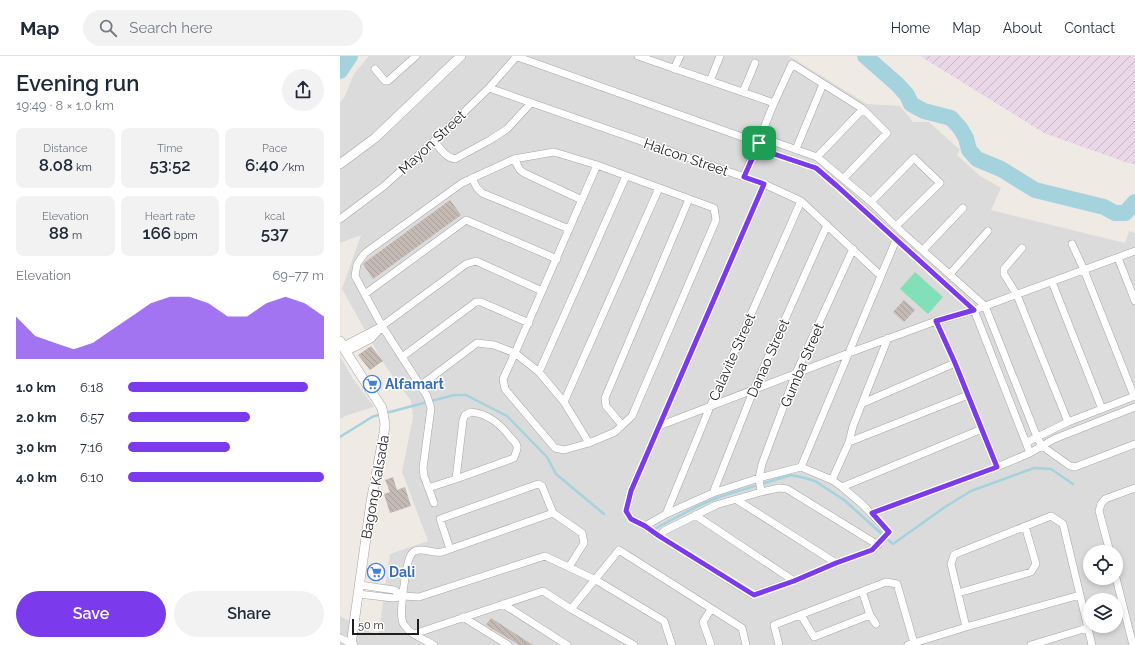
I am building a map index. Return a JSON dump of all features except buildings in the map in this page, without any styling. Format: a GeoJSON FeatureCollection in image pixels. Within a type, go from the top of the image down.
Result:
{"type":"FeatureCollection","features":[{"type":"Feature","properties":{"kind":"street"},"geometry":{"type":"LineString","coordinates":[[340,164],[375,138],[461,56]]}},
{"type":"Feature","properties":{"kind":"street"},"geometry":{"type":"LineString","coordinates":[[516,56],[759,143],[765,151],[816,168],[974,310],[1030,452]]}},
{"type":"Feature","properties":{"kind":"street","name":"Mayon Street"},"geometry":{"type":"LineString","coordinates":[[340,219],[384,186],[434,142],[489,88],[516,56]]}},
{"type":"Feature","properties":{"kind":"street"},"geometry":{"type":"LineString","coordinates":[[640,56],[774,103]]}},
{"type":"Feature","properties":{"kind":"street"},"geometry":{"type":"LineString","coordinates":[[674,69],[680,56]]}},
{"type":"Feature","properties":{"kind":"street"},"geometry":{"type":"LineString","coordinates":[[710,81],[720,56]]}},
{"type":"Feature","properties":{"kind":"street"},"geometry":{"type":"LineString","coordinates":[[375,69],[385,81],[388,81],[413,57]]}},
{"type":"Feature","properties":{"kind":"street"},"geometry":{"type":"LineString","coordinates":[[743,92],[755,63]]}},
{"type":"Feature","properties":{"kind":"street"},"geometry":{"type":"LineString","coordinates":[[744,177],[774,103],[792,64],[863,109],[887,133],[844,178]]}},
{"type":"Feature","properties":{"kind":"street"},"geometry":{"type":"LineString","coordinates":[[796,149],[824,84]]}},
{"type":"Feature","properties":{"kind":"street","name":"Halcon Street"},"geometry":{"type":"LineString","coordinates":[[489,88],[764,184],[802,201],[881,276]]}},
{"type":"Feature","properties":{"kind":"street"},"geometry":{"type":"LineString","coordinates":[[434,142],[451,159],[455,159],[507,129],[531,103]]}},
{"type":"Feature","properties":{"kind":"street"},"geometry":{"type":"LineString","coordinates":[[817,157],[863,109]]}},
{"type":"Feature","properties":{"kind":"street"},"geometry":{"type":"LineString","coordinates":[[759,143],[769,140],[817,157],[844,178],[985,306],[1037,437],[1042,446],[1070,466],[1075,467],[1135,444]]}},
{"type":"Feature","properties":{"kind":"street"},"geometry":{"type":"LineString","coordinates":[[434,503],[424,476],[423,468],[431,408],[427,396],[382,326],[355,276],[357,264],[365,254],[462,183],[514,159],[554,152],[597,165],[714,208],[716,220],[632,416],[615,432],[589,443],[564,450],[555,448],[505,389],[503,379],[529,323],[597,165]]}},
{"type":"Feature","properties":{"kind":"street"},"geometry":{"type":"LineString","coordinates":[[871,202],[914,158],[940,183],[896,226]]}},
{"type":"Feature","properties":{"kind":"street"},"geometry":{"type":"LineString","coordinates":[[514,159],[520,170],[524,173],[582,200]]}},
{"type":"Feature","properties":{"kind":"street"},"geometry":{"type":"LineString","coordinates":[[539,372],[626,176]]}},
{"type":"Feature","properties":{"kind":"street"},"geometry":{"type":"LineString","coordinates":[[472,178],[477,188],[482,193],[569,229]]}},
{"type":"Feature","properties":{"kind":"street"},"geometry":{"type":"LineString","coordinates":[[764,184],[631,491],[626,511],[631,519],[645,526],[754,595],[872,550],[889,532],[872,513],[842,487],[832,480],[801,467]]}},
{"type":"Feature","properties":{"kind":"street"},"geometry":{"type":"LineString","coordinates":[[564,402],[659,188]]}},
{"type":"Feature","properties":{"kind":"street"},"geometry":{"type":"LineString","coordinates":[[622,426],[606,406],[605,398],[689,199]]}},
{"type":"Feature","properties":{"kind":"street","name":"Calavite Street"},"geometry":{"type":"LineString","coordinates":[[666,514],[710,407],[802,201]]}},
{"type":"Feature","properties":{"kind":"street"},"geometry":{"type":"LineString","coordinates":[[923,250],[963,208]]}},
{"type":"Feature","properties":{"kind":"street"},"geometry":{"type":"LineString","coordinates":[[365,294],[466,220],[556,259]]}},
{"type":"Feature","properties":{"kind":"street","name":"Danao Street"},"geometry":{"type":"LineString","coordinates":[[713,493],[754,389],[827,226]]}},
{"type":"Feature","properties":{"kind":"street"},"geometry":{"type":"LineString","coordinates":[[950,274],[988,231]]}},
{"type":"Feature","properties":{"kind":"street"},"geometry":{"type":"LineString","coordinates":[[659,536],[664,531],[695,515],[716,505],[737,500],[760,485],[801,467],[896,240]]}},
{"type":"Feature","properties":{"kind":"street"},"geometry":{"type":"LineString","coordinates":[[1027,442],[1068,422],[1135,396],[1072,244]]}},
{"type":"Feature","properties":{"kind":"street"},"geometry":{"type":"LineString","coordinates":[[1022,248],[1004,269],[1004,272],[1017,295],[1068,422]]}},
{"type":"Feature","properties":{"kind":"street","name":"Gumba Street"},"geometry":{"type":"LineString","coordinates":[[760,485],[762,464],[796,373],[853,249]]}},
{"type":"Feature","properties":{"kind":"street"},"geometry":{"type":"LineString","coordinates":[[659,426],[888,338],[1017,295],[1135,251]]}},
{"type":"Feature","properties":{"kind":"street"},"geometry":{"type":"LineString","coordinates":[[1118,258],[1135,301]]}},
{"type":"Feature","properties":{"kind":"street"},"geometry":{"type":"LineString","coordinates":[[343,346],[370,339],[382,326],[466,264],[476,261],[542,292]]}},
{"type":"Feature","properties":{"kind":"street"},"geometry":{"type":"LineString","coordinates":[[1052,282],[1102,409]]}},
{"type":"Feature","properties":{"kind":"street"},"geometry":{"type":"LineString","coordinates":[[402,358],[476,302],[481,302],[529,323]]}},
{"type":"Feature","properties":{"kind":"street"},"geometry":{"type":"LineString","coordinates":[[936,321],[955,363],[997,467]]}},
{"type":"Feature","properties":{"kind":"street"},"geometry":{"type":"LineString","coordinates":[[832,480],[849,442],[853,426],[888,338]]}},
{"type":"Feature","properties":{"kind":"street"},"geometry":{"type":"LineString","coordinates":[[420,386],[477,343],[494,345],[515,353],[539,372],[564,402],[589,443]]}},
{"type":"Feature","properties":{"kind":"street","name":"Bagong Kalsada"},"geometry":{"type":"LineString","coordinates":[[343,346],[382,408],[385,424],[371,502],[352,645]]}},
{"type":"Feature","properties":{"kind":"street"},"geometry":{"type":"LineString","coordinates":[[862,403],[955,363]]}},
{"type":"Feature","properties":{"kind":"street"},"geometry":{"type":"LineString","coordinates":[[849,442],[968,395]]}},
{"type":"Feature","properties":{"kind":"street"},"geometry":{"type":"LineString","coordinates":[[872,513],[997,467],[1054,439],[1135,407]]}},
{"type":"Feature","properties":{"kind":"street"},"geometry":{"type":"LineString","coordinates":[[428,488],[456,479],[514,458],[517,446],[503,427],[480,413],[471,412],[466,415],[463,420],[456,479]]}},
{"type":"Feature","properties":{"kind":"street"},"geometry":{"type":"LineString","coordinates":[[842,487],[982,429]]}},
{"type":"Feature","properties":{"kind":"street"},"geometry":{"type":"LineString","coordinates":[[450,549],[440,520],[538,484],[542,486],[553,513],[582,533],[584,543],[569,567]]}},
{"type":"Feature","properties":{"kind":"street"},"geometry":{"type":"LineString","coordinates":[[645,526],[666,514],[713,493],[760,485],[787,489],[878,544]]}},
{"type":"Feature","properties":{"kind":"street"},"geometry":{"type":"LineString","coordinates":[[1108,545],[1099,511],[1101,504],[1105,499],[1135,488]]}},
{"type":"Feature","properties":{"kind":"street"},"geometry":{"type":"LineString","coordinates":[[737,500],[836,563]]}},
{"type":"Feature","properties":{"kind":"street"},"geometry":{"type":"LineString","coordinates":[[434,645],[406,628],[402,620],[406,574],[411,554],[415,551],[421,550],[438,553],[553,513]]}},
{"type":"Feature","properties":{"kind":"street"},"geometry":{"type":"LineString","coordinates":[[695,515],[794,581]]}},
{"type":"Feature","properties":{"kind":"street"},"geometry":{"type":"LineString","coordinates":[[966,627],[951,564],[954,555],[958,552],[1051,516],[1063,524],[1083,607]]}},
{"type":"Feature","properties":{"kind":"street"},"geometry":{"type":"LineString","coordinates":[[958,592],[1031,572],[1036,564],[1025,526]]}},
{"type":"Feature","properties":{"kind":"street"},"geometry":{"type":"LineString","coordinates":[[571,609],[619,550],[742,628],[746,645]]}},
{"type":"Feature","properties":{"kind":"street"},"geometry":{"type":"LineString","coordinates":[[359,590],[393,598],[403,596],[419,597],[545,556],[596,580],[664,621],[672,645]]}},
{"type":"Feature","properties":{"kind":"street"},"geometry":{"type":"LineString","coordinates":[[779,645],[774,625],[886,582],[897,584],[911,644],[1080,595]]}},
{"type":"Feature","properties":{"kind":"street"},"geometry":{"type":"LineString","coordinates":[[1118,585],[1133,645]]}},
{"type":"Feature","properties":{"kind":"street"},"geometry":{"type":"LineString","coordinates":[[414,634],[543,591],[634,645]]}},
{"type":"Feature","properties":{"kind":"street"},"geometry":{"type":"LineString","coordinates":[[862,591],[870,615],[876,624]]}},
{"type":"Feature","properties":{"kind":"street"},"geometry":{"type":"LineString","coordinates":[[503,604],[566,645]]}},
{"type":"Feature","properties":{"kind":"street"},"geometry":{"type":"LineString","coordinates":[[711,609],[703,622],[711,645]]}},
{"type":"Feature","properties":{"kind":"street"},"geometry":{"type":"LineString","coordinates":[[801,615],[814,637],[870,615]]}},
{"type":"Feature","properties":{"kind":"street"},"geometry":{"type":"LineString","coordinates":[[463,617],[508,645]]}},
{"type":"Feature","properties":{"kind":"street"},"geometry":{"type":"LineString","coordinates":[[1031,645],[1083,629]]}},
{"type":"Feature","properties":{"kind":"street"},"geometry":{"type":"LineString","coordinates":[[1089,633],[1092,645]]}},
{"type":"Feature","properties":{"kind":"street"},"geometry":{"type":"LineString","coordinates":[[340,638],[352,645]]}},
{"type":"Feature","properties":{"kind":"shaded area"},"geometry":{"type":"Polygon","coordinates":[[[369,56],[789,56],[867,104],[900,106],[913,122],[929,122],[960,150],[957,155],[979,175],[1001,188],[991,210],[1125,243],[1129,231],[1135,233],[1135,645],[340,645],[340,616],[378,636],[390,554],[428,541],[402,472],[413,417],[411,401],[384,364],[342,289],[361,235],[340,243],[340,102],[344,98],[354,74],[369,56]]]}},
{"type":"Feature","properties":{"kind":"shaded area"},"geometry":{"type":"Polygon","coordinates":[[[920,56],[1135,56],[1135,164],[1128,163],[1044,133],[920,56]]]}},
{"type":"Feature","properties":{"kind":"shaded area"},"geometry":{"type":"Polygon","coordinates":[[[340,356],[352,377],[374,407],[340,419],[340,356]]]}},
{"type":"Feature","properties":{"kind":"green space"},"geometry":{"type":"Polygon","coordinates":[[[915,272],[943,297],[928,314],[900,289],[915,272]]]}},
{"type":"Feature","properties":{"kind":"waterway"},"geometry":{"type":"LineString","coordinates":[[340,71],[350,56]]}},
{"type":"Feature","properties":{"kind":"waterway"},"geometry":{"type":"LineString","coordinates":[[865,56],[897,84],[907,95],[911,104],[924,111],[951,118],[960,128],[966,138],[969,150],[977,159],[1001,169],[1035,190],[1104,207],[1115,213],[1125,213],[1135,202]]}},
{"type":"Feature","properties":{"kind":"waterway"},"geometry":{"type":"LineString","coordinates":[[386,413],[454,395],[466,395],[507,416],[547,457],[556,474],[604,514]]}},
{"type":"Feature","properties":{"kind":"waterway"},"geometry":{"type":"LineString","coordinates":[[340,437],[372,417],[381,414]]}},
{"type":"Feature","properties":{"kind":"waterway"},"geometry":{"type":"LineString","coordinates":[[656,528],[719,497],[791,475],[815,481],[844,500],[893,544],[945,507],[971,491],[1034,468],[1051,469],[1073,484]]}},
{"type":"Feature","properties":{"kind":"place","name":"Alfamart"},"geometry":{"type":"Point","coordinates":[372,384]}},
{"type":"Feature","properties":{"kind":"place","name":"Dali"},"geometry":{"type":"Point","coordinates":[376,572]}},
{"type":"Feature","properties":{"kind":"route"},"geometry":{"type":"LineString","coordinates":[[759,143],[765,151],[816,168],[974,310],[936,321],[955,363],[997,467],[872,513],[889,532],[872,550],[754,595],[645,526],[631,519],[626,511],[631,491],[764,184],[744,177],[759,143]]}}]}
